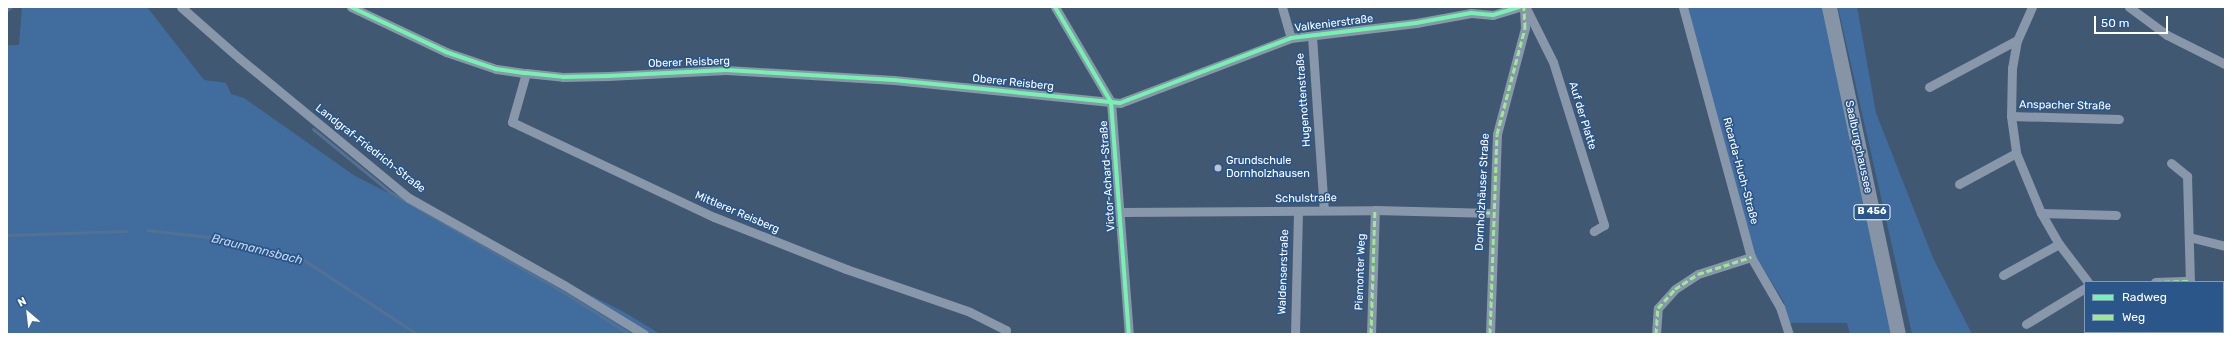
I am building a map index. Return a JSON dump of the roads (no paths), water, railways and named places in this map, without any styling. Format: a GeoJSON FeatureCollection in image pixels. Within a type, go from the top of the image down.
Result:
{"type":"FeatureCollection","features":[{"type":"Feature","properties":{"kind":"main road","name":"Saalburgchaussee"},"geometry":{"type":"LineString","coordinates":[[1829,7],[1898,334]]}},
{"type":"Feature","properties":{"kind":"street","name":"Landgraf-Friedrich-Straße"},"geometry":{"type":"LineString","coordinates":[[181,7],[239,58],[409,198],[564,285],[644,334]]}},
{"type":"Feature","properties":{"kind":"street","name":"Oberer Reisberg"},"geometry":{"type":"LineString","coordinates":[[351,7],[446,52],[496,69],[526,73],[563,77],[726,70],[894,80],[1111,102]]}},
{"type":"Feature","properties":{"kind":"street","name":"Victor-Achard-Straße"},"geometry":{"type":"LineString","coordinates":[[1054,7],[1111,102],[1129,334]]}},
{"type":"Feature","properties":{"kind":"street"},"geometry":{"type":"LineString","coordinates":[[1282,7],[1291,38]]}},
{"type":"Feature","properties":{"kind":"street","name":"Valkenierstraße"},"geometry":{"type":"LineString","coordinates":[[1111,102],[1120,103],[1291,38],[1416,23],[1471,13],[1493,15],[1520,7]]}},
{"type":"Feature","properties":{"kind":"street","name":"Dornholzhäuser Straße"},"geometry":{"type":"LineString","coordinates":[[1490,334],[1493,213],[1497,134],[1525,28],[1525,7]]}},
{"type":"Feature","properties":{"kind":"street","name":"Auf der Platte"},"geometry":{"type":"LineString","coordinates":[[1525,7],[1553,62],[1604,224],[1594,231]]}},
{"type":"Feature","properties":{"kind":"street","name":"Ricarda-Huch-Straße"},"geometry":{"type":"LineString","coordinates":[[1683,7],[1751,257],[1780,307],[1788,334]]}},
{"type":"Feature","properties":{"kind":"street","name":"Anspacher Straße"},"geometry":{"type":"LineString","coordinates":[[2032,7],[2017,40],[2012,68],[2011,116],[2016,153],[2041,213],[2059,244],[2087,281]]}},
{"type":"Feature","properties":{"kind":"street"},"geometry":{"type":"LineString","coordinates":[[2128,7],[2168,35],[2225,64]]}},
{"type":"Feature","properties":{"kind":"street","name":"Hugenottenstraße"},"geometry":{"type":"LineString","coordinates":[[1312,36],[1324,210]]}},
{"type":"Feature","properties":{"kind":"street"},"geometry":{"type":"LineString","coordinates":[[1929,87],[2017,40]]}},
{"type":"Feature","properties":{"kind":"street","name":"Mittlerer Reisberg"},"geometry":{"type":"LineString","coordinates":[[526,73],[512,122],[714,217],[846,270],[970,312],[1006,332]]}},
{"type":"Feature","properties":{"kind":"street","name":"Anspacher Straße"},"geometry":{"type":"LineString","coordinates":[[2011,116],[2119,119]]}},
{"type":"Feature","properties":{"kind":"street"},"geometry":{"type":"LineString","coordinates":[[1959,184],[2016,153]]}},
{"type":"Feature","properties":{"kind":"street"},"geometry":{"type":"LineString","coordinates":[[2171,163],[2187,176],[2190,281]]}},
{"type":"Feature","properties":{"kind":"street","name":"Schulstraße"},"geometry":{"type":"LineString","coordinates":[[1120,212],[1375,210],[1493,213]]}},
{"type":"Feature","properties":{"kind":"street","name":"Piemonter Weg"},"geometry":{"type":"LineString","coordinates":[[1371,334],[1375,210]]}},
{"type":"Feature","properties":{"kind":"street","name":"Waldenserstraße"},"geometry":{"type":"LineString","coordinates":[[1295,334],[1298,211]]}},
{"type":"Feature","properties":{"kind":"street"},"geometry":{"type":"LineString","coordinates":[[2041,213],[2116,215]]}},
{"type":"Feature","properties":{"kind":"street"},"geometry":{"type":"LineString","coordinates":[[2189,237],[2225,246]]}},
{"type":"Feature","properties":{"kind":"street"},"geometry":{"type":"LineString","coordinates":[[2002,275],[2059,244]]}},
{"type":"Feature","properties":{"kind":"street"},"geometry":{"type":"LineString","coordinates":[[1656,334],[1658,308],[1675,288],[1698,274],[1751,257]]}},
{"type":"Feature","properties":{"kind":"street"},"geometry":{"type":"LineString","coordinates":[[2026,324],[2084,289]]}},
{"type":"Feature","properties":{"kind":"waterway"},"geometry":{"type":"LineString","coordinates":[[7,10],[11,7]]}},
{"type":"Feature","properties":{"kind":"waterway"},"geometry":{"type":"LineString","coordinates":[[313,129],[390,192],[565,293],[629,334]]}},
{"type":"Feature","properties":{"kind":"waterway","name":"Braumannsbach"},"geometry":{"type":"LineString","coordinates":[[147,230],[217,238],[302,259],[417,334]]}},
{"type":"Feature","properties":{"kind":"waterway","name":"Braumannsbach"},"geometry":{"type":"LineString","coordinates":[[7,235],[126,231]]}},
{"type":"Feature","properties":{"kind":"place","name":"Grundschule Dornholzhausen"},"geometry":{"type":"Point","coordinates":[1218,168]}}]}
